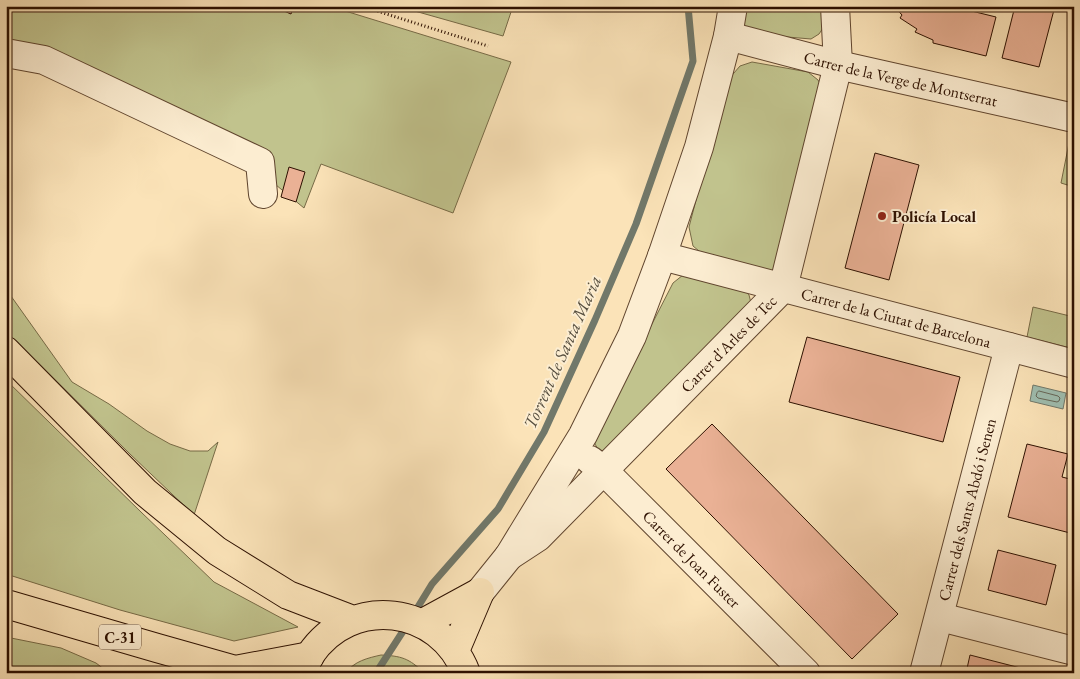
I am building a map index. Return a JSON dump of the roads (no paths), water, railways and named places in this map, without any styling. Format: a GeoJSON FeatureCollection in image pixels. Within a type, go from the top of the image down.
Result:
{"type":"FeatureCollection","features":[{"type":"Feature","properties":{"kind":"main road"},"geometry":{"type":"LineString","coordinates":[[6,351],[145,492],[218,551],[288,595],[353,620]]}},
{"type":"Feature","properties":{"kind":"main road"},"geometry":{"type":"LineString","coordinates":[[411,620],[431,620],[480,592]]}},
{"type":"Feature","properties":{"kind":"main road"},"geometry":{"type":"LineString","coordinates":[[461,662],[480,592]]}},
{"type":"Feature","properties":{"kind":"main road","name":"C-31"},"geometry":{"type":"LineString","coordinates":[[6,604],[237,671],[307,664],[328,635],[353,620],[376,615],[411,620]]}},
{"type":"Feature","properties":{"kind":"main road"},"geometry":{"type":"LineString","coordinates":[[411,620],[441,636],[461,662]]}},
{"type":"Feature","properties":{"kind":"street","name":"Carrer d'Arles de Tec"},"geometry":{"type":"LineString","coordinates":[[480,592],[509,556],[583,435],[632,336],[662,256],[699,147],[728,36],[733,6]]}},
{"type":"Feature","properties":{"kind":"street","name":"Carrer d'Arles de Tec"},"geometry":{"type":"LineString","coordinates":[[509,556],[538,537],[783,288],[838,65],[835,6]]}},
{"type":"Feature","properties":{"kind":"street","name":"Carrer de la Verge de Montserrat"},"geometry":{"type":"LineString","coordinates":[[728,36],[838,65],[1072,110]]}},
{"type":"Feature","properties":{"kind":"street"},"geometry":{"type":"LineString","coordinates":[[6,52],[44,60],[260,162],[264,194]]}},
{"type":"Feature","properties":{"kind":"street","name":"Carrer de la Ciutat de Barcelona"},"geometry":{"type":"LineString","coordinates":[[662,256],[1074,364]]}},
{"type":"Feature","properties":{"kind":"street","name":"Carrer dels Sants Abdó i Senen"},"geometry":{"type":"LineString","coordinates":[[924,673],[1009,347]]}},
{"type":"Feature","properties":{"kind":"street","name":"Carrer de Joan Fuster"},"geometry":{"type":"LineString","coordinates":[[575,448],[603,470],[806,673]]}},
{"type":"Feature","properties":{"kind":"street"},"geometry":{"type":"LineString","coordinates":[[940,617],[1074,651]]}},
{"type":"Feature","properties":{"kind":"water"},"geometry":{"type":"Polygon","coordinates":[[[1033,385],[1066,393],[1063,409],[1030,401],[1033,385]]]}},
{"type":"Feature","properties":{"kind":"waterway","name":"Torrent de Santa Maria"},"geometry":{"type":"LineString","coordinates":[[413,615],[432,584],[498,509],[544,432],[595,320],[636,224],[693,61],[688,6]]}},
{"type":"Feature","properties":{"kind":"waterway","name":"Torrent de Santa Maria"},"geometry":{"type":"LineString","coordinates":[[376,673],[407,625]]}},
{"type":"Feature","properties":{"kind":"place","name":"Policía Local"},"geometry":{"type":"Point","coordinates":[882,216]}}]}
